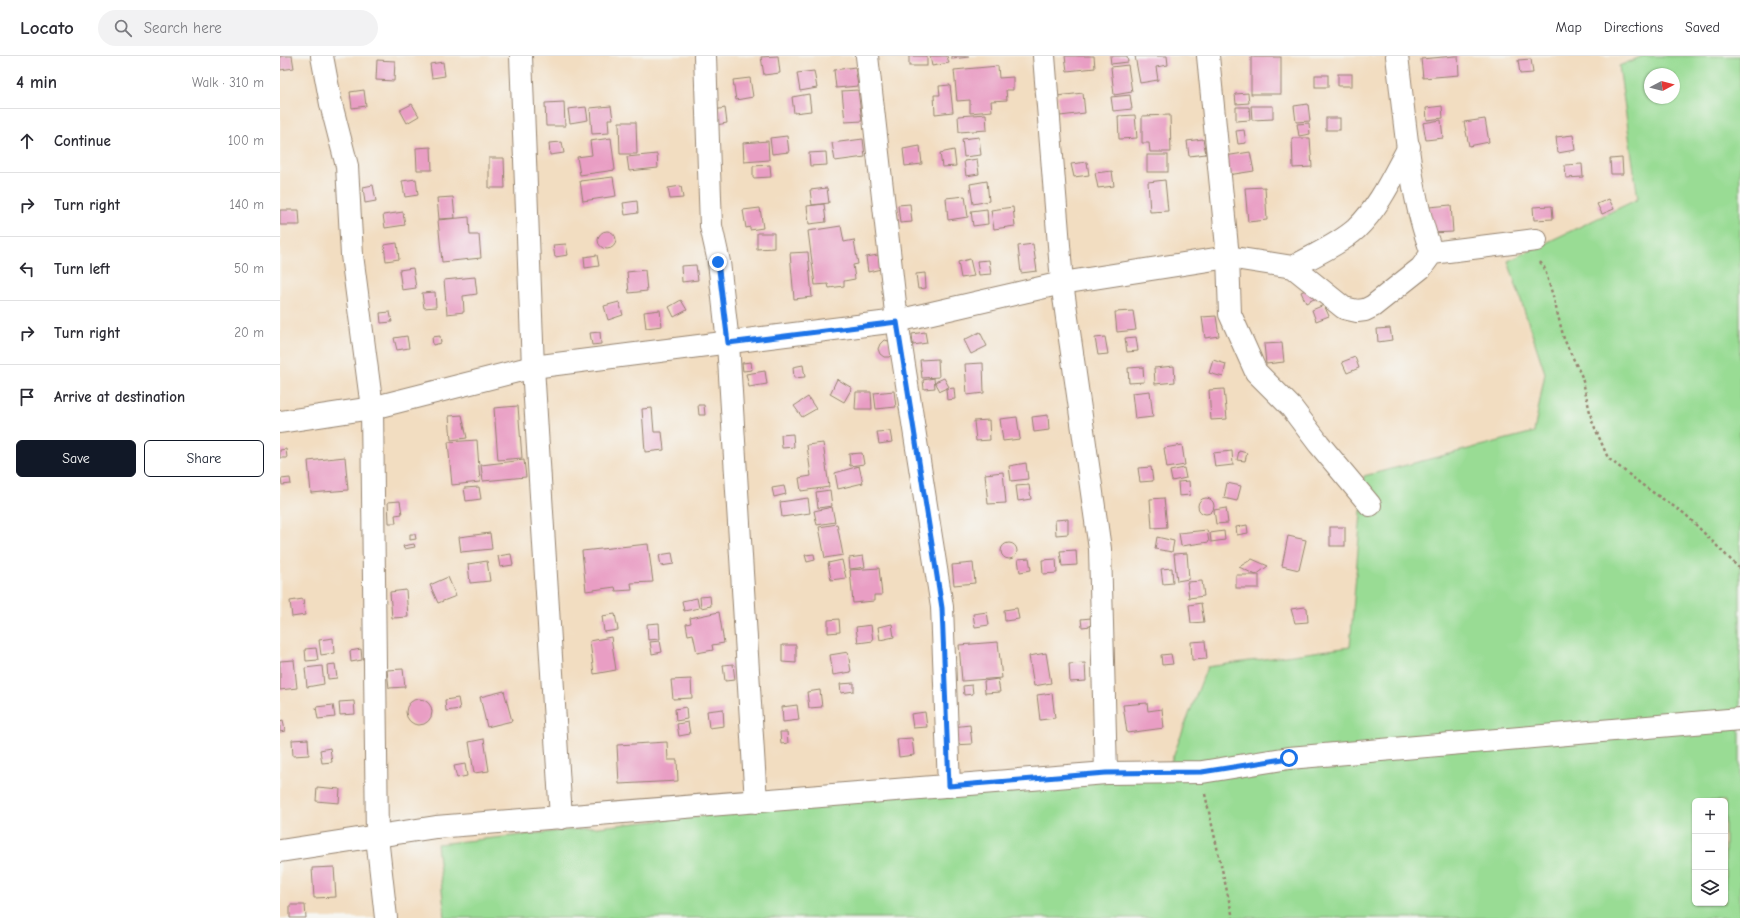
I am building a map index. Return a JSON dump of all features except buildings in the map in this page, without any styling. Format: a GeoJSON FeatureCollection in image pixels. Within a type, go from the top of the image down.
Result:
{"type":"FeatureCollection","features":[{"type":"Feature","properties":{"kind":"street"},"geometry":{"type":"LineString","coordinates":[[322,56],[331,104],[347,166],[352,255],[372,408],[377,836],[386,918]]}},
{"type":"Feature","properties":{"kind":"street"},"geometry":{"type":"LineString","coordinates":[[521,56],[533,367],[561,818]]}},
{"type":"Feature","properties":{"kind":"street"},"geometry":{"type":"LineString","coordinates":[[705,56],[711,226],[718,262],[728,343],[756,802]]}},
{"type":"Feature","properties":{"kind":"street"},"geometry":{"type":"LineString","coordinates":[[868,56],[897,322],[942,608],[949,786]]}},
{"type":"Feature","properties":{"kind":"street"},"geometry":{"type":"LineString","coordinates":[[1044,56],[1062,283],[1100,549],[1106,773]]}},
{"type":"Feature","properties":{"kind":"street"},"geometry":{"type":"LineString","coordinates":[[1208,56],[1228,257],[1230,314],[1256,372],[1291,407],[1319,444],[1370,505]]}},
{"type":"Feature","properties":{"kind":"street"},"geometry":{"type":"LineString","coordinates":[[1397,56],[1409,147],[1423,229],[1432,253]]}},
{"type":"Feature","properties":{"kind":"street"},"geometry":{"type":"LineString","coordinates":[[1293,267],[1340,241],[1356,229],[1381,199],[1409,147]]}},
{"type":"Feature","properties":{"kind":"street"},"geometry":{"type":"LineString","coordinates":[[280,422],[372,408],[533,367],[897,322],[1062,283],[1228,257],[1293,267],[1344,308],[1357,311],[1365,310],[1383,299],[1421,268],[1432,253],[1536,240]]}},
{"type":"Feature","properties":{"kind":"street"},"geometry":{"type":"LineString","coordinates":[[280,851],[436,827],[1106,773],[1202,772],[1289,758],[1740,719]]}},
{"type":"Feature","properties":{"kind":"path"},"geometry":{"type":"LineString","coordinates":[[1511,243],[1531,251],[1544,267],[1554,296],[1564,339],[1582,377],[1592,421],[1608,458],[1645,487],[1685,514],[1740,569]]}},
{"type":"Feature","properties":{"kind":"path"},"geometry":{"type":"LineString","coordinates":[[1202,772],[1206,803],[1233,918]]}},
{"type":"Feature","properties":{"kind":"green space"},"geometry":{"type":"Polygon","coordinates":[[[1643,56],[1740,56],[1740,918],[445,918],[437,844],[1169,767],[1207,667],[1350,647],[1364,476],[1534,432],[1545,373],[1508,261],[1638,199],[1619,66],[1643,56]]]}},
{"type":"Feature","properties":{"kind":"route"},"geometry":{"type":"LineString","coordinates":[[718,262],[728,343],[897,322],[942,608],[949,786],[1106,773],[1202,772],[1289,758]]}}]}
